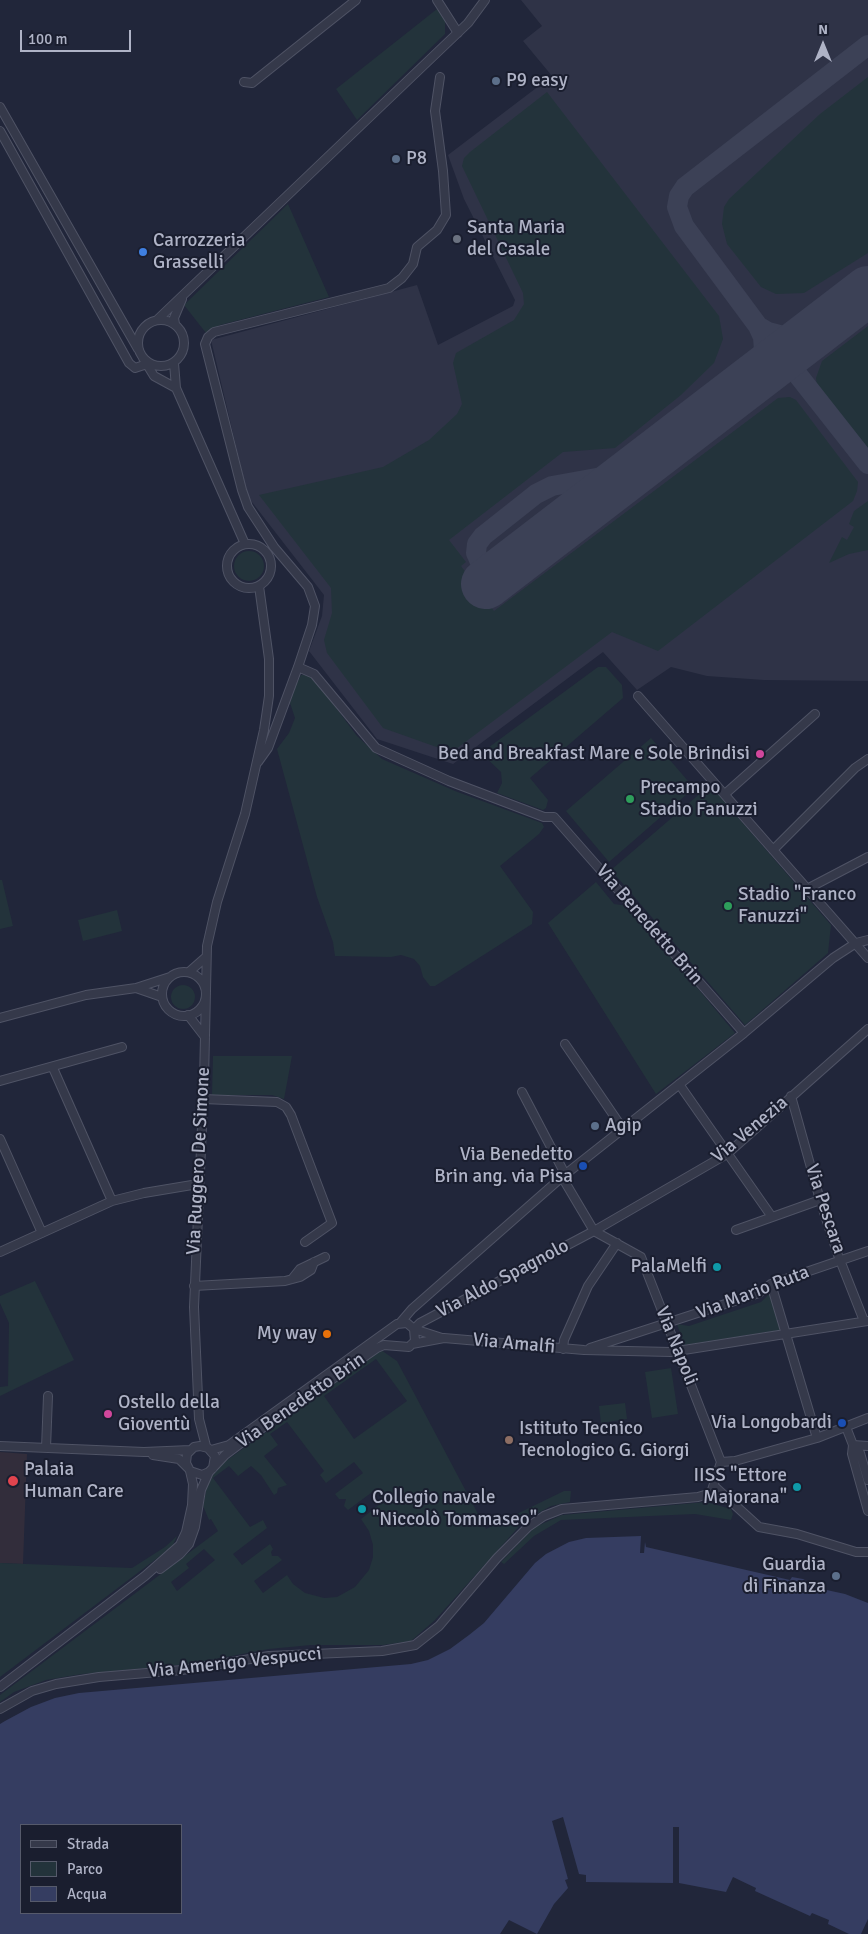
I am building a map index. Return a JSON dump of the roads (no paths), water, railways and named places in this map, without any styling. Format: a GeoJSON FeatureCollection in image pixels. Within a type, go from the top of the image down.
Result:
{"type":"FeatureCollection","features":[{"type":"Feature","properties":{"kind":"street"},"geometry":{"type":"LineString","coordinates":[[244,82],[252,84],[356,0]]}},
{"type":"Feature","properties":{"kind":"street"},"geometry":{"type":"LineString","coordinates":[[437,0],[458,33]]}},
{"type":"Feature","properties":{"kind":"street"},"geometry":{"type":"LineString","coordinates":[[126,326],[143,328],[157,320],[458,33],[486,0]]}},
{"type":"Feature","properties":{"kind":"street"},"geometry":{"type":"LineString","coordinates":[[258,762],[268,748],[298,667],[314,613],[312,597],[308,587],[274,547],[248,507],[242,490],[206,344],[208,337],[214,332],[389,288],[402,278],[414,264],[417,247],[437,230],[446,215],[444,171],[435,110],[440,77]]}},
{"type":"Feature","properties":{"kind":"street"},"geometry":{"type":"LineString","coordinates":[[0,107],[145,362],[154,376],[176,388]]}},
{"type":"Feature","properties":{"kind":"street"},"geometry":{"type":"LineString","coordinates":[[0,131],[130,363],[135,368],[145,362]]}},
{"type":"Feature","properties":{"kind":"street"},"geometry":{"type":"LineString","coordinates":[[175,324],[177,310],[186,292]]}},
{"type":"Feature","properties":{"kind":"street"},"geometry":{"type":"LineString","coordinates":[[145,362],[161,367],[174,363],[180,356],[184,341],[182,334],[175,324],[157,320]]}},
{"type":"Feature","properties":{"kind":"street"},"geometry":{"type":"LineString","coordinates":[[138,349],[138,342],[143,328]]}},
{"type":"Feature","properties":{"kind":"street"},"geometry":{"type":"LineString","coordinates":[[174,363],[176,388],[245,544]]}},
{"type":"Feature","properties":{"kind":"street"},"geometry":{"type":"LineString","coordinates":[[245,544],[261,548],[270,558],[270,572],[267,578],[258,586],[243,587],[236,584],[228,574],[227,560],[230,554],[245,544]]}},
{"type":"Feature","properties":{"kind":"street"},"geometry":{"type":"LineString","coordinates":[[258,586],[269,659],[269,696],[258,762]]}},
{"type":"Feature","properties":{"kind":"street","name":"Via Benedetto Brin"},"geometry":{"type":"LineString","coordinates":[[298,667],[314,674],[376,748],[449,781],[544,817],[554,817],[744,1033]]}},
{"type":"Feature","properties":{"kind":"street"},"geometry":{"type":"LineString","coordinates":[[638,696],[868,958]]}},
{"type":"Feature","properties":{"kind":"street"},"geometry":{"type":"LineString","coordinates":[[725,794],[815,714]]}},
{"type":"Feature","properties":{"kind":"street"},"geometry":{"type":"LineString","coordinates":[[773,850],[855,768],[868,759]]}},
{"type":"Feature","properties":{"kind":"street","name":"Via Ruggero De Simone"},"geometry":{"type":"LineString","coordinates":[[208,1448],[199,1419],[194,1286],[203,1099],[206,957],[217,902],[245,814],[258,762]]}},
{"type":"Feature","properties":{"kind":"street"},"geometry":{"type":"LineString","coordinates":[[807,889],[868,857]]}},
{"type":"Feature","properties":{"kind":"street","name":"Via Benedetto Brin"},"geometry":{"type":"LineString","coordinates":[[211,1470],[241,1443],[377,1348],[384,1345],[395,1345],[404,1348],[412,1344],[416,1337],[413,1328],[414,1313],[420,1305],[564,1175],[744,1033],[833,958],[856,943],[868,940]]}},
{"type":"Feature","properties":{"kind":"street"},"geometry":{"type":"LineString","coordinates":[[0,1018],[86,995],[136,988],[170,977],[176,973],[189,972],[206,957]]}},
{"type":"Feature","properties":{"kind":"street"},"geometry":{"type":"LineString","coordinates":[[170,977],[162,988],[162,998],[166,1008],[172,1012],[188,1015],[198,1011],[202,1006],[206,993],[201,980],[189,972]]}},
{"type":"Feature","properties":{"kind":"street"},"geometry":{"type":"LineString","coordinates":[[136,988],[162,998]]}},
{"type":"Feature","properties":{"kind":"street"},"geometry":{"type":"LineString","coordinates":[[188,1015],[204,1037]]}},
{"type":"Feature","properties":{"kind":"street","name":"Via Venezia"},"geometry":{"type":"LineString","coordinates":[[594,1231],[727,1154],[868,1029]]}},
{"type":"Feature","properties":{"kind":"street"},"geometry":{"type":"LineString","coordinates":[[565,1044],[622,1129]]}},
{"type":"Feature","properties":{"kind":"street"},"geometry":{"type":"LineString","coordinates":[[0,1081],[122,1048]]}},
{"type":"Feature","properties":{"kind":"street"},"geometry":{"type":"LineString","coordinates":[[52,1068],[112,1202]]}},
{"type":"Feature","properties":{"kind":"street"},"geometry":{"type":"LineString","coordinates":[[679,1084],[772,1216]]}},
{"type":"Feature","properties":{"kind":"street"},"geometry":{"type":"LineString","coordinates":[[522,1092],[594,1231]]}},
{"type":"Feature","properties":{"kind":"street","name":"Via Pescara"},"geometry":{"type":"LineString","coordinates":[[791,1096],[820,1200],[841,1260],[866,1321]]}},
{"type":"Feature","properties":{"kind":"street"},"geometry":{"type":"LineString","coordinates":[[203,1099],[277,1102],[286,1107],[291,1115],[332,1223],[305,1242]]}},
{"type":"Feature","properties":{"kind":"street"},"geometry":{"type":"LineString","coordinates":[[0,1139],[42,1233]]}},
{"type":"Feature","properties":{"kind":"street"},"geometry":{"type":"LineString","coordinates":[[0,1252],[112,1202],[144,1193],[198,1184]]}},
{"type":"Feature","properties":{"kind":"street"},"geometry":{"type":"LineString","coordinates":[[736,1230],[820,1200]]}},
{"type":"Feature","properties":{"kind":"street","name":"Via Napoli"},"geometry":{"type":"LineString","coordinates":[[594,1231],[641,1256],[721,1462]]}},
{"type":"Feature","properties":{"kind":"street","name":"Via Aldo Spagnolo"},"geometry":{"type":"LineString","coordinates":[[413,1328],[594,1231]]}},
{"type":"Feature","properties":{"kind":"street"},"geometry":{"type":"LineString","coordinates":[[564,1349],[564,1340],[588,1286],[617,1243]]}},
{"type":"Feature","properties":{"kind":"street","name":"Via Mario Ruta"},"geometry":{"type":"LineString","coordinates":[[666,1324],[759,1293],[771,1284],[868,1251]]}},
{"type":"Feature","properties":{"kind":"street"},"geometry":{"type":"LineString","coordinates":[[194,1286],[269,1284],[292,1279],[300,1269],[325,1257]]}},
{"type":"Feature","properties":{"kind":"street"},"geometry":{"type":"LineString","coordinates":[[771,1284],[817,1438]]}},
{"type":"Feature","properties":{"kind":"street","name":"Via Benedetto Brin"},"geometry":{"type":"LineString","coordinates":[[208,1448],[229,1445],[392,1330],[412,1309],[420,1305]]}},
{"type":"Feature","properties":{"kind":"street"},"geometry":{"type":"LineString","coordinates":[[425,1320],[428,1333]]}},
{"type":"Feature","properties":{"kind":"street","name":"Via Amalfi"},"geometry":{"type":"LineString","coordinates":[[413,1328],[444,1338],[564,1349],[635,1352],[679,1350],[866,1321]]}},
{"type":"Feature","properties":{"kind":"street"},"geometry":{"type":"LineString","coordinates":[[400,1323],[413,1328]]}},
{"type":"Feature","properties":{"kind":"street","name":"Via Amalfi"},"geometry":{"type":"LineString","coordinates":[[584,1350],[666,1324]]}},
{"type":"Feature","properties":{"kind":"street"},"geometry":{"type":"LineString","coordinates":[[392,1330],[391,1340],[395,1345]]}},
{"type":"Feature","properties":{"kind":"street","name":"Via Amalfi"},"geometry":{"type":"LineString","coordinates":[[412,1344],[444,1338]]}},
{"type":"Feature","properties":{"kind":"street"},"geometry":{"type":"LineString","coordinates":[[46,1448],[48,1396]]}},
{"type":"Feature","properties":{"kind":"street"},"geometry":{"type":"LineString","coordinates":[[868,1418],[817,1438],[736,1461],[721,1462],[714,1486],[759,1527],[797,1534],[856,1552],[868,1552]]}},
{"type":"Feature","properties":{"kind":"street","name":"Via Ruggero De Simone"},"geometry":{"type":"LineString","coordinates":[[192,1449],[199,1419]]}},
{"type":"Feature","properties":{"kind":"street"},"geometry":{"type":"LineString","coordinates":[[846,1426],[853,1445],[860,1453],[868,1480]]}},
{"type":"Feature","properties":{"kind":"street"},"geometry":{"type":"LineString","coordinates":[[853,1445],[868,1446]]}},
{"type":"Feature","properties":{"kind":"street"},"geometry":{"type":"LineString","coordinates":[[853,1445],[852,1454],[868,1511]]}},
{"type":"Feature","properties":{"kind":"street"},"geometry":{"type":"LineString","coordinates":[[0,1446],[144,1452],[208,1448],[215,1456],[211,1470],[201,1490],[195,1527],[188,1544],[169,1563],[145,1576]]}},
{"type":"Feature","properties":{"kind":"street"},"geometry":{"type":"LineString","coordinates":[[0,1687],[145,1576],[175,1550],[184,1537],[193,1494],[186,1459],[192,1449]]}},
{"type":"Feature","properties":{"kind":"street"},"geometry":{"type":"LineString","coordinates":[[144,1452],[178,1459],[189,1470],[202,1475],[211,1470]]}},
{"type":"Feature","properties":{"kind":"street","name":"Via Amerigo Vespucci"},"geometry":{"type":"LineString","coordinates":[[0,1709],[32,1691],[56,1684],[99,1677],[182,1670],[269,1656],[382,1651],[415,1645],[439,1626],[497,1558],[528,1527],[544,1516],[562,1510],[698,1497],[711,1493],[714,1486]]}},
{"type":"Feature","properties":{"kind":"water"},"geometry":{"type":"Polygon","coordinates":[[[641,1536],[640,1553],[644,1553],[645,1542],[646,1547],[790,1580],[792,1577],[803,1579],[822,1589],[845,1594],[868,1603],[868,1919],[861,1934],[849,1934],[828,1924],[829,1920],[812,1913],[810,1916],[755,1891],[756,1888],[733,1877],[726,1892],[679,1883],[679,1827],[673,1827],[673,1883],[586,1882],[586,1875],[579,1874],[563,1817],[552,1821],[568,1879],[565,1880],[568,1888],[554,1904],[537,1934],[509,1920],[500,1934],[0,1934],[0,1724],[31,1707],[55,1698],[79,1693],[411,1664],[428,1660],[450,1649],[484,1623],[535,1563],[546,1554],[569,1542],[586,1538],[641,1536]]]}},
{"type":"Feature","properties":{"kind":"place","name":"P9 easy"},"geometry":{"type":"Point","coordinates":[496,81]}},
{"type":"Feature","properties":{"kind":"place","name":"P8"},"geometry":{"type":"Point","coordinates":[396,159]}},
{"type":"Feature","properties":{"kind":"place","name":"Santa Maria del Casale"},"geometry":{"type":"Point","coordinates":[457,239]}},
{"type":"Feature","properties":{"kind":"place","name":"Carrozzeria Grasselli"},"geometry":{"type":"Point","coordinates":[143,252]}},
{"type":"Feature","properties":{"kind":"place","name":"Bed and Breakfast Mare e Sole Brindisi"},"geometry":{"type":"Point","coordinates":[760,754]}},
{"type":"Feature","properties":{"kind":"place","name":"Precampo Stadio Fanuzzi"},"geometry":{"type":"Point","coordinates":[630,799]}},
{"type":"Feature","properties":{"kind":"place","name":"Stadio \"Franco Fanuzzi\""},"geometry":{"type":"Point","coordinates":[728,906]}},
{"type":"Feature","properties":{"kind":"place","name":"Agip"},"geometry":{"type":"Point","coordinates":[595,1126]}},
{"type":"Feature","properties":{"kind":"place","name":"Via Benedetto Brin ang. via Pisa"},"geometry":{"type":"Point","coordinates":[583,1166]}},
{"type":"Feature","properties":{"kind":"place","name":"PalaMelfi"},"geometry":{"type":"Point","coordinates":[717,1267]}},
{"type":"Feature","properties":{"kind":"place","name":"My way"},"geometry":{"type":"Point","coordinates":[327,1334]}},
{"type":"Feature","properties":{"kind":"place","name":"Ostello della Gioventù"},"geometry":{"type":"Point","coordinates":[108,1414]}},
{"type":"Feature","properties":{"kind":"place","name":"Via Longobardi"},"geometry":{"type":"Point","coordinates":[842,1423]}},
{"type":"Feature","properties":{"kind":"place","name":"Istituto Tecnico Tecnologico G. Giorgi"},"geometry":{"type":"Point","coordinates":[509,1440]}},
{"type":"Feature","properties":{"kind":"place","name":"Palaia Human Care"},"geometry":{"type":"Point","coordinates":[13,1481]}},
{"type":"Feature","properties":{"kind":"place","name":"IISS \"Ettore Majorana\""},"geometry":{"type":"Point","coordinates":[797,1487]}},
{"type":"Feature","properties":{"kind":"place","name":"Collegio navale \"Niccolò Tommaseo\""},"geometry":{"type":"Point","coordinates":[362,1509]}},
{"type":"Feature","properties":{"kind":"place","name":"Guardia di Finanza"},"geometry":{"type":"Point","coordinates":[836,1576]}}]}
